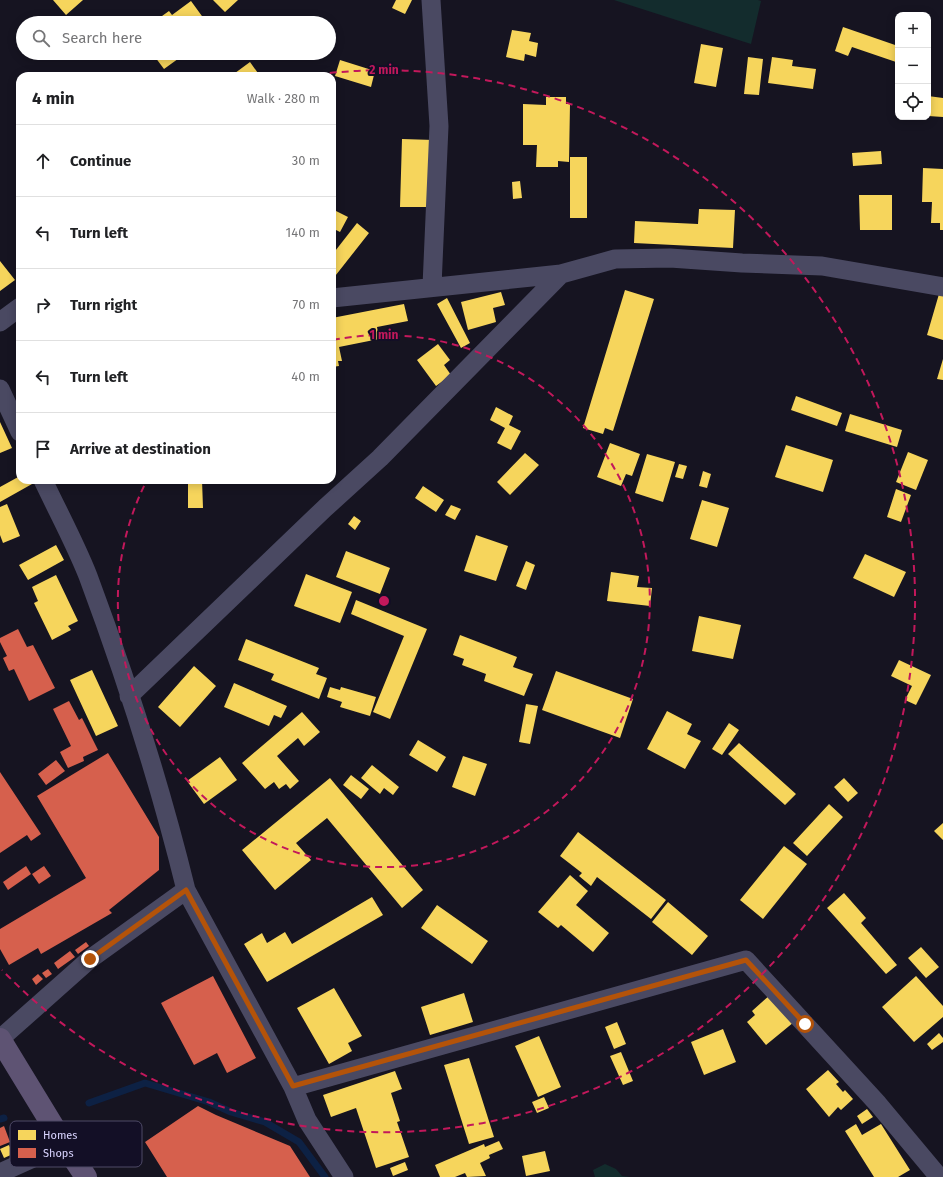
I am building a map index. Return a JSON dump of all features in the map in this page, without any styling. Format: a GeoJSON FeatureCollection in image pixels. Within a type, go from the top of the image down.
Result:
{"type":"FeatureCollection","features":[{"type":"Feature","properties":{"kind":"main road"},"geometry":{"type":"LineString","coordinates":[[0,1039],[50,1121]]}},
{"type":"Feature","properties":{"kind":"main road"},"geometry":{"type":"LineString","coordinates":[[79,1167],[86,1177]]}},
{"type":"Feature","properties":{"kind":"street"},"geometry":{"type":"LineString","coordinates":[[431,0],[439,126],[432,286]]}},
{"type":"Feature","properties":{"kind":"street"},"geometry":{"type":"LineString","coordinates":[[336,298],[432,286],[561,274],[615,259],[670,258],[742,263],[822,266],[943,288]]}},
{"type":"Feature","properties":{"kind":"street"},"geometry":{"type":"LineString","coordinates":[[129,696],[380,458],[561,274]]}},
{"type":"Feature","properties":{"kind":"street"},"geometry":{"type":"LineString","coordinates":[[0,322],[16,311]]}},
{"type":"Feature","properties":{"kind":"street"},"geometry":{"type":"LineString","coordinates":[[0,390],[16,424]]}},
{"type":"Feature","properties":{"kind":"street"},"geometry":{"type":"LineString","coordinates":[[45,484],[87,574],[129,696],[172,834],[186,890],[293,1086],[307,1120],[344,1177]]}},
{"type":"Feature","properties":{"kind":"street"},"geometry":{"type":"LineString","coordinates":[[0,1039],[90,959],[186,890]]}},
{"type":"Feature","properties":{"kind":"street"},"geometry":{"type":"LineString","coordinates":[[293,1086],[746,960],[878,1104],[940,1177]]}},
{"type":"Feature","properties":{"kind":"street"},"geometry":{"type":"LineString","coordinates":[[0,1173],[13,1167]]}},
{"type":"Feature","properties":{"kind":"green space"},"geometry":{"type":"Polygon","coordinates":[[[614,0],[758,0],[761,1],[751,44],[614,0]]]}},
{"type":"Feature","properties":{"kind":"green space"},"geometry":{"type":"Polygon","coordinates":[[[605,1164],[616,1169],[622,1176],[630,1177],[595,1177],[593,1170],[605,1164]]]}},
{"type":"Feature","properties":{"kind":"building: Homes"},"geometry":{"type":"Polygon","coordinates":[[[53,0],[83,0],[66,15],[53,0]]]}},
{"type":"Feature","properties":{"kind":"building: Homes"},"geometry":{"type":"Polygon","coordinates":[[[213,0],[238,0],[225,12],[213,0]]]}},
{"type":"Feature","properties":{"kind":"building: Homes"},"geometry":{"type":"Polygon","coordinates":[[[396,0],[412,0],[405,14],[392,8],[396,0]]]}},
{"type":"Feature","properties":{"kind":"building: Homes"},"geometry":{"type":"Polygon","coordinates":[[[191,1],[202,16],[162,16],[169,11],[172,15],[191,1]]]}},
{"type":"Feature","properties":{"kind":"building: Homes"},"geometry":{"type":"Polygon","coordinates":[[[843,27],[895,45],[895,62],[852,47],[848,56],[835,51],[843,27]]]}},
{"type":"Feature","properties":{"kind":"building: Homes"},"geometry":{"type":"Polygon","coordinates":[[[512,30],[531,33],[529,41],[538,43],[536,57],[525,54],[524,61],[506,57],[512,30]]]}},
{"type":"Feature","properties":{"kind":"building: Homes"},"geometry":{"type":"Polygon","coordinates":[[[701,44],[723,48],[716,87],[694,83],[701,44]]]}},
{"type":"Feature","properties":{"kind":"building: Homes"},"geometry":{"type":"Polygon","coordinates":[[[748,57],[763,59],[759,95],[744,94],[748,57]]]}},
{"type":"Feature","properties":{"kind":"building: Homes"},"geometry":{"type":"Polygon","coordinates":[[[772,57],[793,60],[792,66],[816,69],[813,89],[768,83],[772,57]]]}},
{"type":"Feature","properties":{"kind":"building: Homes"},"geometry":{"type":"Polygon","coordinates":[[[157,60],[176,60],[164,69],[157,60]]]}},
{"type":"Feature","properties":{"kind":"building: Homes"},"geometry":{"type":"Polygon","coordinates":[[[340,60],[375,71],[371,87],[336,76],[340,60]]]}},
{"type":"Feature","properties":{"kind":"building: Homes"},"geometry":{"type":"Polygon","coordinates":[[[250,62],[257,72],[236,72],[250,62]]]}},
{"type":"Feature","properties":{"kind":"building: Homes"},"geometry":{"type":"Polygon","coordinates":[[[931,96],[943,98],[943,117],[931,116],[931,96]]]}},
{"type":"Feature","properties":{"kind":"building: Homes"},"geometry":{"type":"Polygon","coordinates":[[[546,97],[566,97],[566,104],[570,104],[569,162],[558,161],[558,167],[536,167],[537,145],[523,145],[523,104],[546,105],[546,97]]]}},
{"type":"Feature","properties":{"kind":"building: Homes"},"geometry":{"type":"Polygon","coordinates":[[[402,139],[434,140],[432,207],[400,207],[402,139]]]}},
{"type":"Feature","properties":{"kind":"building: Homes"},"geometry":{"type":"Polygon","coordinates":[[[881,151],[882,164],[853,166],[852,153],[881,151]]]}},
{"type":"Feature","properties":{"kind":"building: Homes"},"geometry":{"type":"Polygon","coordinates":[[[570,157],[587,157],[587,218],[570,218],[570,157]]]}},
{"type":"Feature","properties":{"kind":"building: Homes"},"geometry":{"type":"Polygon","coordinates":[[[923,168],[943,169],[943,230],[940,230],[940,223],[931,223],[932,202],[922,202],[923,168]]]}},
{"type":"Feature","properties":{"kind":"building: Homes"},"geometry":{"type":"Polygon","coordinates":[[[520,181],[522,198],[513,199],[512,182],[520,181]]]}},
{"type":"Feature","properties":{"kind":"building: Homes"},"geometry":{"type":"Polygon","coordinates":[[[859,195],[892,195],[892,230],[860,230],[859,195]]]}},
{"type":"Feature","properties":{"kind":"building: Homes"},"geometry":{"type":"Polygon","coordinates":[[[699,209],[735,210],[733,248],[634,243],[635,221],[698,224],[699,209]]]}},
{"type":"Feature","properties":{"kind":"building: Homes"},"geometry":{"type":"Polygon","coordinates":[[[336,211],[348,217],[340,232],[336,230],[336,211]]]}},
{"type":"Feature","properties":{"kind":"building: Homes"},"geometry":{"type":"Polygon","coordinates":[[[357,223],[369,233],[336,275],[336,250],[357,223]]]}},
{"type":"Feature","properties":{"kind":"building: Homes"},"geometry":{"type":"Polygon","coordinates":[[[0,261],[15,280],[0,291],[0,261]]]}},
{"type":"Feature","properties":{"kind":"building: Homes"},"geometry":{"type":"Polygon","coordinates":[[[625,290],[654,299],[613,431],[605,428],[603,434],[583,428],[625,290]]]}},
{"type":"Feature","properties":{"kind":"building: Homes"},"geometry":{"type":"Polygon","coordinates":[[[501,292],[505,305],[493,308],[496,322],[468,330],[461,302],[501,292]]]}},
{"type":"Feature","properties":{"kind":"building: Homes"},"geometry":{"type":"Polygon","coordinates":[[[939,294],[943,295],[943,340],[927,335],[939,294]]]}},
{"type":"Feature","properties":{"kind":"building: Homes"},"geometry":{"type":"Polygon","coordinates":[[[447,298],[470,343],[461,348],[437,304],[447,298]]]}},
{"type":"Feature","properties":{"kind":"building: Homes"},"geometry":{"type":"Polygon","coordinates":[[[404,304],[408,321],[377,327],[379,339],[339,347],[342,361],[338,361],[339,366],[336,366],[336,317],[404,304]]]}},
{"type":"Feature","properties":{"kind":"building: Homes"},"geometry":{"type":"Polygon","coordinates":[[[438,344],[450,360],[444,365],[451,375],[436,386],[417,360],[438,344]]]}},
{"type":"Feature","properties":{"kind":"building: Homes"},"geometry":{"type":"Polygon","coordinates":[[[943,359],[943,380],[937,379],[943,359]]]}},
{"type":"Feature","properties":{"kind":"building: Homes"},"geometry":{"type":"Polygon","coordinates":[[[796,396],[842,413],[837,426],[791,410],[796,396]]]}},
{"type":"Feature","properties":{"kind":"building: Homes"},"geometry":{"type":"Polygon","coordinates":[[[496,407],[513,416],[509,425],[521,431],[511,450],[497,443],[505,428],[490,420],[496,407]]]}},
{"type":"Feature","properties":{"kind":"building: Homes"},"geometry":{"type":"Polygon","coordinates":[[[850,414],[902,430],[897,447],[845,431],[850,414]]]}},
{"type":"Feature","properties":{"kind":"building: Homes"},"geometry":{"type":"Polygon","coordinates":[[[0,422],[12,448],[0,453],[0,422]]]}},
{"type":"Feature","properties":{"kind":"building: Homes"},"geometry":{"type":"Polygon","coordinates":[[[610,443],[640,454],[632,476],[626,474],[621,486],[597,477],[610,443]]]}},
{"type":"Feature","properties":{"kind":"building: Homes"},"geometry":{"type":"Polygon","coordinates":[[[786,445],[833,460],[823,492],[775,477],[786,445]]]}},
{"type":"Feature","properties":{"kind":"building: Homes"},"geometry":{"type":"Polygon","coordinates":[[[908,452],[928,460],[916,490],[896,482],[908,452]]]}},
{"type":"Feature","properties":{"kind":"building: Homes"},"geometry":{"type":"Polygon","coordinates":[[[525,453],[539,465],[510,495],[497,482],[525,453]]]}},
{"type":"Feature","properties":{"kind":"building: Homes"},"geometry":{"type":"Polygon","coordinates":[[[647,454],[675,462],[663,502],[635,493],[647,454]]]}},
{"type":"Feature","properties":{"kind":"building: Homes"},"geometry":{"type":"Polygon","coordinates":[[[679,464],[687,466],[683,479],[675,477],[679,464]]]}},
{"type":"Feature","properties":{"kind":"building: Homes"},"geometry":{"type":"Polygon","coordinates":[[[703,471],[711,474],[707,488],[699,486],[703,471]]]}},
{"type":"Feature","properties":{"kind":"building: Homes"},"geometry":{"type":"Polygon","coordinates":[[[16,478],[16,484],[32,484],[0,502],[0,487],[16,478]]]}},
{"type":"Feature","properties":{"kind":"building: Homes"},"geometry":{"type":"Polygon","coordinates":[[[188,484],[202,484],[203,508],[188,508],[188,484]]]}},
{"type":"Feature","properties":{"kind":"building: Homes"},"geometry":{"type":"Polygon","coordinates":[[[423,486],[444,500],[436,512],[415,498],[423,486]]]}},
{"type":"Feature","properties":{"kind":"building: Homes"},"geometry":{"type":"Polygon","coordinates":[[[896,489],[911,495],[901,522],[887,517],[896,489]]]}},
{"type":"Feature","properties":{"kind":"building: Homes"},"geometry":{"type":"Polygon","coordinates":[[[702,500],[729,508],[717,547],[690,539],[702,500]]]}},
{"type":"Feature","properties":{"kind":"building: Homes"},"geometry":{"type":"Polygon","coordinates":[[[7,504],[20,536],[3,543],[0,535],[0,507],[7,504]]]}},
{"type":"Feature","properties":{"kind":"building: Homes"},"geometry":{"type":"Polygon","coordinates":[[[451,505],[461,509],[455,520],[445,515],[451,505]]]}},
{"type":"Feature","properties":{"kind":"building: Homes"},"geometry":{"type":"Polygon","coordinates":[[[354,516],[361,521],[355,530],[348,524],[354,516]]]}},
{"type":"Feature","properties":{"kind":"building: Homes"},"geometry":{"type":"Polygon","coordinates":[[[476,535],[508,546],[496,581],[464,571],[476,535]]]}},
{"type":"Feature","properties":{"kind":"building: Homes"},"geometry":{"type":"Polygon","coordinates":[[[56,545],[64,560],[28,580],[19,565],[56,545]]]}},
{"type":"Feature","properties":{"kind":"building: Homes"},"geometry":{"type":"Polygon","coordinates":[[[346,551],[390,568],[380,594],[336,577],[346,551]]]}},
{"type":"Feature","properties":{"kind":"building: Homes"},"geometry":{"type":"Polygon","coordinates":[[[865,554],[906,572],[894,597],[853,578],[865,554]]]}},
{"type":"Feature","properties":{"kind":"building: Homes"},"geometry":{"type":"Polygon","coordinates":[[[526,561],[535,565],[526,590],[516,586],[526,561]]]}},
{"type":"Feature","properties":{"kind":"building: Homes"},"geometry":{"type":"Polygon","coordinates":[[[611,572],[639,576],[637,587],[652,588],[650,606],[607,601],[611,572]]]}},
{"type":"Feature","properties":{"kind":"building: Homes"},"geometry":{"type":"Polygon","coordinates":[[[306,574],[352,592],[340,623],[294,606],[306,574]]]}},
{"type":"Feature","properties":{"kind":"building: Homes"},"geometry":{"type":"Polygon","coordinates":[[[56,575],[78,621],[68,626],[71,630],[52,640],[34,603],[38,601],[32,587],[56,575]]]}},
{"type":"Feature","properties":{"kind":"building: Homes"},"geometry":{"type":"Polygon","coordinates":[[[356,600],[427,629],[390,719],[373,712],[404,636],[351,614],[356,600]]]}},
{"type":"Feature","properties":{"kind":"building: Homes"},"geometry":{"type":"Polygon","coordinates":[[[699,616],[741,625],[733,659],[692,651],[699,616]]]}},
{"type":"Feature","properties":{"kind":"building: Homes"},"geometry":{"type":"Polygon","coordinates":[[[460,635],[517,657],[513,667],[533,674],[524,696],[484,681],[486,674],[462,665],[464,659],[453,655],[460,635]]]}},
{"type":"Feature","properties":{"kind":"building: Homes"},"geometry":{"type":"Polygon","coordinates":[[[246,639],[319,668],[316,674],[327,678],[319,699],[271,680],[274,674],[238,660],[246,639]]]}},
{"type":"Feature","properties":{"kind":"building: Homes"},"geometry":{"type":"Polygon","coordinates":[[[899,660],[931,675],[916,705],[905,700],[912,686],[891,676],[899,660]]]}},
{"type":"Feature","properties":{"kind":"building: Homes"},"geometry":{"type":"Polygon","coordinates":[[[194,666],[216,686],[180,727],[158,707],[194,666]]]}},
{"type":"Feature","properties":{"kind":"building: Homes"},"geometry":{"type":"Polygon","coordinates":[[[92,670],[118,726],[96,736],[70,680],[92,670]]]}},
{"type":"Feature","properties":{"kind":"building: Homes"},"geometry":{"type":"Polygon","coordinates":[[[556,671],[633,699],[620,738],[542,710],[556,671]]]}},
{"type":"Feature","properties":{"kind":"building: Homes"},"geometry":{"type":"Polygon","coordinates":[[[234,683],[287,706],[281,718],[274,715],[269,726],[224,707],[234,683]]]}},
{"type":"Feature","properties":{"kind":"building: Homes"},"geometry":{"type":"Polygon","coordinates":[[[330,687],[340,690],[341,687],[376,697],[370,716],[340,707],[342,702],[327,697],[330,687]]]}},
{"type":"Feature","properties":{"kind":"building: Homes"},"geometry":{"type":"Polygon","coordinates":[[[526,704],[538,706],[530,744],[519,742],[526,704]]]}},
{"type":"Feature","properties":{"kind":"building: Homes"},"geometry":{"type":"Polygon","coordinates":[[[667,711],[692,724],[687,734],[701,741],[685,769],[647,749],[667,711]]]}},
{"type":"Feature","properties":{"kind":"building: Homes"},"geometry":{"type":"Polygon","coordinates":[[[302,712],[320,732],[304,746],[298,738],[277,756],[299,781],[290,789],[286,784],[279,789],[274,782],[265,789],[242,763],[302,712]]]}},
{"type":"Feature","properties":{"kind":"building: Homes"},"geometry":{"type":"Polygon","coordinates":[[[729,723],[739,730],[722,755],[712,749],[729,723]]]}},
{"type":"Feature","properties":{"kind":"building: Homes"},"geometry":{"type":"Polygon","coordinates":[[[418,740],[446,757],[437,772],[409,755],[418,740]]]}},
{"type":"Feature","properties":{"kind":"building: Homes"},"geometry":{"type":"Polygon","coordinates":[[[739,743],[796,794],[785,805],[728,754],[739,743]]]}},
{"type":"Feature","properties":{"kind":"building: Homes"},"geometry":{"type":"Polygon","coordinates":[[[463,756],[487,764],[475,796],[452,787],[463,756]]]}},
{"type":"Feature","properties":{"kind":"building: Homes"},"geometry":{"type":"Polygon","coordinates":[[[220,757],[237,780],[204,804],[187,781],[220,757]]]}},
{"type":"Feature","properties":{"kind":"building: Homes"},"geometry":{"type":"Polygon","coordinates":[[[372,765],[399,787],[393,795],[384,788],[380,794],[361,778],[372,765]]]}},
{"type":"Feature","properties":{"kind":"building: Homes"},"geometry":{"type":"Polygon","coordinates":[[[351,775],[369,789],[361,799],[343,785],[351,775]]]}},
{"type":"Feature","properties":{"kind":"building: Homes"},"geometry":{"type":"Polygon","coordinates":[[[330,778],[423,890],[402,908],[327,818],[296,843],[311,860],[275,890],[242,850],[330,778]]]}},
{"type":"Feature","properties":{"kind":"building: Homes"},"geometry":{"type":"Polygon","coordinates":[[[844,778],[858,793],[848,802],[834,787],[844,778]]]}},
{"type":"Feature","properties":{"kind":"building: Homes"},"geometry":{"type":"Polygon","coordinates":[[[829,804],[843,817],[807,856],[793,843],[829,804]]]}},
{"type":"Feature","properties":{"kind":"building: Homes"},"geometry":{"type":"Polygon","coordinates":[[[943,823],[943,840],[934,831],[943,823]]]}},
{"type":"Feature","properties":{"kind":"building: Homes"},"geometry":{"type":"Polygon","coordinates":[[[578,832],[666,900],[651,919],[597,877],[591,886],[579,876],[582,873],[560,856],[578,832]]]}},
{"type":"Feature","properties":{"kind":"building: Homes"},"geometry":{"type":"Polygon","coordinates":[[[784,846],[807,864],[763,919],[740,900],[784,846]]]}},
{"type":"Feature","properties":{"kind":"building: Homes"},"geometry":{"type":"Polygon","coordinates":[[[570,875],[588,891],[576,905],[609,933],[593,952],[561,925],[558,928],[538,912],[570,875]]]}},
{"type":"Feature","properties":{"kind":"building: Homes"},"geometry":{"type":"Polygon","coordinates":[[[844,893],[866,918],[861,923],[897,965],[886,974],[827,908],[844,893]]]}},
{"type":"Feature","properties":{"kind":"building: Homes"},"geometry":{"type":"Polygon","coordinates":[[[372,897],[383,915],[267,982],[244,944],[262,933],[267,943],[285,932],[292,944],[372,897]]]}},
{"type":"Feature","properties":{"kind":"building: Homes"},"geometry":{"type":"Polygon","coordinates":[[[668,902],[708,936],[692,955],[652,922],[668,902]]]}},
{"type":"Feature","properties":{"kind":"building: Homes"},"geometry":{"type":"Polygon","coordinates":[[[437,905],[488,941],[472,964],[421,928],[437,905]]]}},
{"type":"Feature","properties":{"kind":"building: Homes"},"geometry":{"type":"Polygon","coordinates":[[[921,947],[939,967],[926,978],[908,958],[921,947]]]}},
{"type":"Feature","properties":{"kind":"building: Homes"},"geometry":{"type":"Polygon","coordinates":[[[916,976],[943,1006],[943,1017],[914,1042],[882,1007],[916,976]]]}},
{"type":"Feature","properties":{"kind":"building: Homes"},"geometry":{"type":"Polygon","coordinates":[[[334,988],[362,1036],[348,1043],[352,1051],[329,1064],[297,1008],[334,988]]]}},
{"type":"Feature","properties":{"kind":"building: Homes"},"geometry":{"type":"Polygon","coordinates":[[[464,993],[473,1022],[430,1035],[421,1007],[464,993]]]}},
{"type":"Feature","properties":{"kind":"building: Homes"},"geometry":{"type":"Polygon","coordinates":[[[770,995],[794,1022],[766,1045],[747,1022],[755,1015],[752,1011],[770,995]]]}},
{"type":"Feature","properties":{"kind":"building: Homes"},"geometry":{"type":"Polygon","coordinates":[[[617,1022],[626,1044],[614,1049],[605,1027],[617,1022]]]}},
{"type":"Feature","properties":{"kind":"building: Homes"},"geometry":{"type":"Polygon","coordinates":[[[723,1029],[736,1062],[704,1075],[691,1042],[723,1029]]]}},
{"type":"Feature","properties":{"kind":"building: Homes"},"geometry":{"type":"Polygon","coordinates":[[[939,1033],[943,1038],[943,1042],[932,1050],[927,1044],[939,1033]]]}},
{"type":"Feature","properties":{"kind":"building: Homes"},"geometry":{"type":"Polygon","coordinates":[[[539,1036],[561,1087],[538,1097],[515,1046],[539,1036]]]}},
{"type":"Feature","properties":{"kind":"building: Homes"},"geometry":{"type":"Polygon","coordinates":[[[621,1052],[633,1081],[623,1085],[610,1056],[621,1052]]]}},
{"type":"Feature","properties":{"kind":"building: Homes"},"geometry":{"type":"Polygon","coordinates":[[[469,1058],[494,1137],[469,1144],[444,1065],[469,1058]]]}},
{"type":"Feature","properties":{"kind":"building: Homes"},"geometry":{"type":"Polygon","coordinates":[[[828,1070],[839,1082],[836,1084],[843,1092],[845,1090],[853,1099],[841,1110],[838,1107],[829,1117],[806,1089],[828,1070]]]}},
{"type":"Feature","properties":{"kind":"building: Homes"},"geometry":{"type":"Polygon","coordinates":[[[395,1071],[402,1089],[391,1093],[400,1121],[397,1122],[409,1157],[376,1168],[356,1108],[331,1117],[323,1095],[395,1071]]]}},
{"type":"Feature","properties":{"kind":"building: Homes"},"geometry":{"type":"Polygon","coordinates":[[[544,1097],[549,1108],[537,1113],[532,1102],[544,1097]]]}},
{"type":"Feature","properties":{"kind":"building: Homes"},"geometry":{"type":"Polygon","coordinates":[[[867,1109],[873,1117],[862,1124],[857,1116],[867,1109]]]}},
{"type":"Feature","properties":{"kind":"building: Homes"},"geometry":{"type":"Polygon","coordinates":[[[856,1124],[862,1135],[881,1124],[910,1170],[898,1177],[874,1177],[845,1131],[856,1124]]]}},
{"type":"Feature","properties":{"kind":"building: Homes"},"geometry":{"type":"Polygon","coordinates":[[[499,1141],[503,1149],[489,1155],[490,1158],[480,1163],[486,1176],[467,1177],[465,1173],[455,1177],[440,1177],[435,1165],[484,1144],[485,1147],[499,1141]]]}},
{"type":"Feature","properties":{"kind":"building: Homes"},"geometry":{"type":"Polygon","coordinates":[[[9,1145],[10,1155],[4,1158],[0,1149],[9,1145]]]}},
{"type":"Feature","properties":{"kind":"building: Homes"},"geometry":{"type":"Polygon","coordinates":[[[545,1151],[550,1171],[526,1176],[522,1156],[545,1151]]]}},
{"type":"Feature","properties":{"kind":"building: Homes"},"geometry":{"type":"Polygon","coordinates":[[[405,1162],[408,1170],[393,1176],[390,1168],[405,1162]]]}},
{"type":"Feature","properties":{"kind":"building: Shops"},"geometry":{"type":"Polygon","coordinates":[[[18,629],[27,647],[33,645],[55,688],[29,701],[14,669],[9,671],[3,658],[7,656],[0,642],[0,638],[18,629]]]}},
{"type":"Feature","properties":{"kind":"building: Shops"},"geometry":{"type":"Polygon","coordinates":[[[69,701],[79,720],[82,718],[98,750],[83,757],[84,761],[68,768],[60,752],[71,746],[53,709],[69,701]]]}},
{"type":"Feature","properties":{"kind":"building: Shops"},"geometry":{"type":"Polygon","coordinates":[[[108,753],[159,837],[159,870],[109,910],[112,913],[41,954],[38,948],[9,965],[0,949],[0,929],[86,878],[37,796],[108,753]]]}},
{"type":"Feature","properties":{"kind":"building: Shops"},"geometry":{"type":"Polygon","coordinates":[[[56,760],[65,771],[46,785],[38,774],[56,760]]]}},
{"type":"Feature","properties":{"kind":"building: Shops"},"geometry":{"type":"Polygon","coordinates":[[[0,772],[41,834],[31,841],[27,835],[0,853],[0,772]]]}},
{"type":"Feature","properties":{"kind":"building: Shops"},"geometry":{"type":"Polygon","coordinates":[[[26,866],[31,874],[8,890],[3,882],[26,866]]]}},
{"type":"Feature","properties":{"kind":"building: Shops"},"geometry":{"type":"Polygon","coordinates":[[[44,866],[51,876],[39,884],[32,874],[44,866]]]}},
{"type":"Feature","properties":{"kind":"building: Shops"},"geometry":{"type":"Polygon","coordinates":[[[86,942],[89,946],[78,954],[75,950],[86,942]]]}},
{"type":"Feature","properties":{"kind":"building: Shops"},"geometry":{"type":"Polygon","coordinates":[[[70,951],[75,957],[58,969],[54,963],[70,951]]]}},
{"type":"Feature","properties":{"kind":"building: Shops"},"geometry":{"type":"Polygon","coordinates":[[[48,969],[52,974],[46,978],[42,973],[48,969]]]}},
{"type":"Feature","properties":{"kind":"building: Shops"},"geometry":{"type":"Polygon","coordinates":[[[38,974],[43,979],[36,985],[32,979],[38,974]]]}},
{"type":"Feature","properties":{"kind":"building: Shops"},"geometry":{"type":"Polygon","coordinates":[[[213,976],[256,1058],[227,1073],[217,1053],[194,1065],[161,1003],[213,976]]]}},
{"type":"Feature","properties":{"kind":"building: Shops"},"geometry":{"type":"Polygon","coordinates":[[[198,1106],[290,1146],[310,1177],[167,1177],[145,1142],[198,1106]]]}},
{"type":"Feature","properties":{"kind":"building: Shops"},"geometry":{"type":"Polygon","coordinates":[[[4,1126],[10,1142],[0,1146],[0,1128],[4,1126]]]}},
{"type":"Feature","properties":{"kind":"waterway"},"geometry":{"type":"LineString","coordinates":[[89,1103],[145,1083],[209,1102],[231,1112],[265,1122],[299,1142],[325,1177]]}},
{"type":"Feature","properties":{"kind":"waterway"},"geometry":{"type":"LineString","coordinates":[[0,1119],[4,1118]]}},
{"type":"Feature","properties":{"kind":"route"},"geometry":{"type":"LineString","coordinates":[[90,959],[186,890],[293,1086],[746,960],[805,1024]]}}]}
